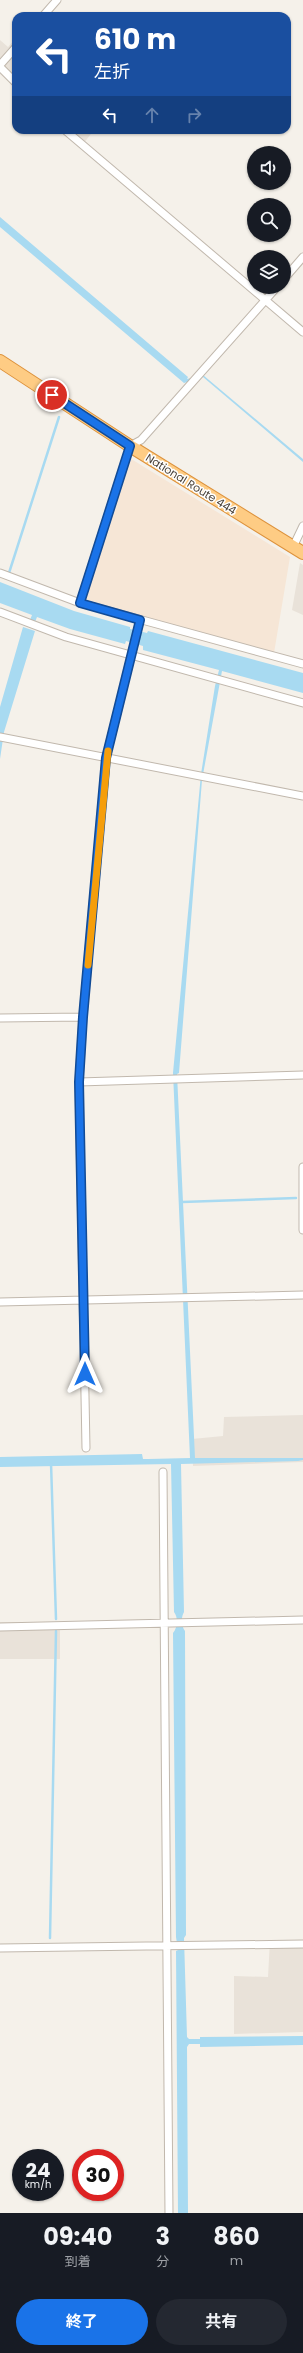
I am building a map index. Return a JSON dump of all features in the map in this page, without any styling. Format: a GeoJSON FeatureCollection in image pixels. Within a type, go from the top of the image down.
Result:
{"type":"FeatureCollection","features":[{"type":"Feature","properties":{"kind":"highway","name":"National Route 444"},"geometry":{"type":"LineString","coordinates":[[0,361],[130,446],[298,550]]}},
{"type":"Feature","properties":{"kind":"street"},"geometry":{"type":"LineString","coordinates":[[46,12],[57,0]]}},
{"type":"Feature","properties":{"kind":"street"},"geometry":{"type":"LineString","coordinates":[[12,52],[0,66],[12,79]]}},
{"type":"Feature","properties":{"kind":"street"},"geometry":{"type":"LineString","coordinates":[[70,134],[303,332]]}},
{"type":"Feature","properties":{"kind":"street"},"geometry":{"type":"LineString","coordinates":[[291,271],[303,257]]}},
{"type":"Feature","properties":{"kind":"street"},"geometry":{"type":"LineString","coordinates":[[80,603],[130,446],[141,440],[271,294]]}},
{"type":"Feature","properties":{"kind":"street"},"geometry":{"type":"LineString","coordinates":[[298,550],[303,526]]}},
{"type":"Feature","properties":{"kind":"street"},"geometry":{"type":"LineString","coordinates":[[0,573],[80,603],[303,664]]}},
{"type":"Feature","properties":{"kind":"street"},"geometry":{"type":"LineString","coordinates":[[0,612],[66,637],[303,703]]}},
{"type":"Feature","properties":{"kind":"street"},"geometry":{"type":"LineString","coordinates":[[86,1448],[79,1082],[83,1017],[106,758],[140,620]]}},
{"type":"Feature","properties":{"kind":"street"},"geometry":{"type":"LineString","coordinates":[[3,738],[303,796]]}},
{"type":"Feature","properties":{"kind":"street"},"geometry":{"type":"LineString","coordinates":[[0,1018],[83,1017]]}},
{"type":"Feature","properties":{"kind":"street"},"geometry":{"type":"LineString","coordinates":[[79,1082],[303,1075]]}},
{"type":"Feature","properties":{"kind":"street"},"geometry":{"type":"LineString","coordinates":[[303,1167],[303,1230]]}},
{"type":"Feature","properties":{"kind":"street"},"geometry":{"type":"LineString","coordinates":[[0,1302],[303,1295]]}},
{"type":"Feature","properties":{"kind":"street"},"geometry":{"type":"LineString","coordinates":[[162,1472],[165,1623],[169,2213]]}},
{"type":"Feature","properties":{"kind":"street"},"geometry":{"type":"LineString","coordinates":[[0,1627],[303,1620]]}},
{"type":"Feature","properties":{"kind":"street"},"geometry":{"type":"LineString","coordinates":[[0,1948],[303,1944]]}},
{"type":"Feature","properties":{"kind":"shaded area"},"geometry":{"type":"Polygon","coordinates":[[[0,40],[8,47],[12,42],[12,85],[0,74],[0,40]]]}},
{"type":"Feature","properties":{"kind":"shaded area"},"geometry":{"type":"Polygon","coordinates":[[[64,134],[91,134],[80,148],[64,134]]]}},
{"type":"Feature","properties":{"kind":"shaded area"},"geometry":{"type":"Polygon","coordinates":[[[128,457],[290,557],[274,653],[85,600],[128,457]]]}},
{"type":"Feature","properties":{"kind":"shaded area"},"geometry":{"type":"Polygon","coordinates":[[[300,563],[303,565],[303,615],[292,610],[300,563]]]}},
{"type":"Feature","properties":{"kind":"shaded area"},"geometry":{"type":"Polygon","coordinates":[[[303,1415],[303,1462],[193,1466],[192,1439],[223,1436],[224,1417],[303,1415]]]}},
{"type":"Feature","properties":{"kind":"shaded area"},"geometry":{"type":"Polygon","coordinates":[[[0,1622],[60,1622],[60,1659],[0,1659],[0,1622]]]}},
{"type":"Feature","properties":{"kind":"shaded area"},"geometry":{"type":"Polygon","coordinates":[[[270,1940],[303,1940],[303,2032],[234,2034],[234,1976],[268,1977],[270,1940]]]}},
{"type":"Feature","properties":{"kind":"water"},"geometry":{"type":"Polygon","coordinates":[[[0,217],[188,377],[187,379],[203,375],[303,459],[303,462],[203,377],[184,383],[0,227],[0,217]]]}},
{"type":"Feature","properties":{"kind":"water"},"geometry":{"type":"Polygon","coordinates":[[[0,582],[74,611],[130,627],[130,629],[147,633],[148,631],[303,673],[303,693],[222,671],[202,780],[179,1073],[177,1074],[195,1458],[303,1458],[303,1460],[298,1461],[181,1464],[184,1612],[182,1622],[185,1631],[186,1935],[184,1938],[187,2037],[189,2039],[200,2039],[200,2037],[303,2036],[303,2045],[200,2047],[200,2044],[189,2044],[187,2047],[188,2213],[178,2213],[176,1951],[178,1950],[176,1937],[173,1633],[176,1629],[177,1620],[174,1612],[171,1464],[0,1467],[0,1457],[142,1454],[143,1459],[190,1458],[173,1073],[201,774],[215,686],[219,670],[143,650],[143,646],[126,641],[125,644],[70,629],[37,617],[35,622],[30,620],[32,615],[0,603],[0,582]]]}},
{"type":"Feature","properties":{"kind":"water"},"geometry":{"type":"Polygon","coordinates":[[[23,627],[35,631],[4,732],[0,759],[0,707],[23,627]]]}},
{"type":"Feature","properties":{"kind":"waterway"},"geometry":{"type":"LineString","coordinates":[[9,573],[59,417]]}},
{"type":"Feature","properties":{"kind":"waterway"},"geometry":{"type":"LineString","coordinates":[[182,1202],[296,1198]]}},
{"type":"Feature","properties":{"kind":"waterway"},"geometry":{"type":"LineString","coordinates":[[51,1463],[56,1619]]}},
{"type":"Feature","properties":{"kind":"waterway"},"geometry":{"type":"LineString","coordinates":[[50,1938],[56,1631]]}},
{"type":"Feature","properties":{"kind":"slow traffic"},"geometry":{"type":"LineString","coordinates":[[88,965],[106,758],[108,751]]}},
{"type":"Feature","properties":{"kind":"route"},"geometry":{"type":"LineString","coordinates":[[52,395],[130,446],[80,603],[140,620],[106,758],[83,1017],[79,1082],[85,1374]]}}]}
